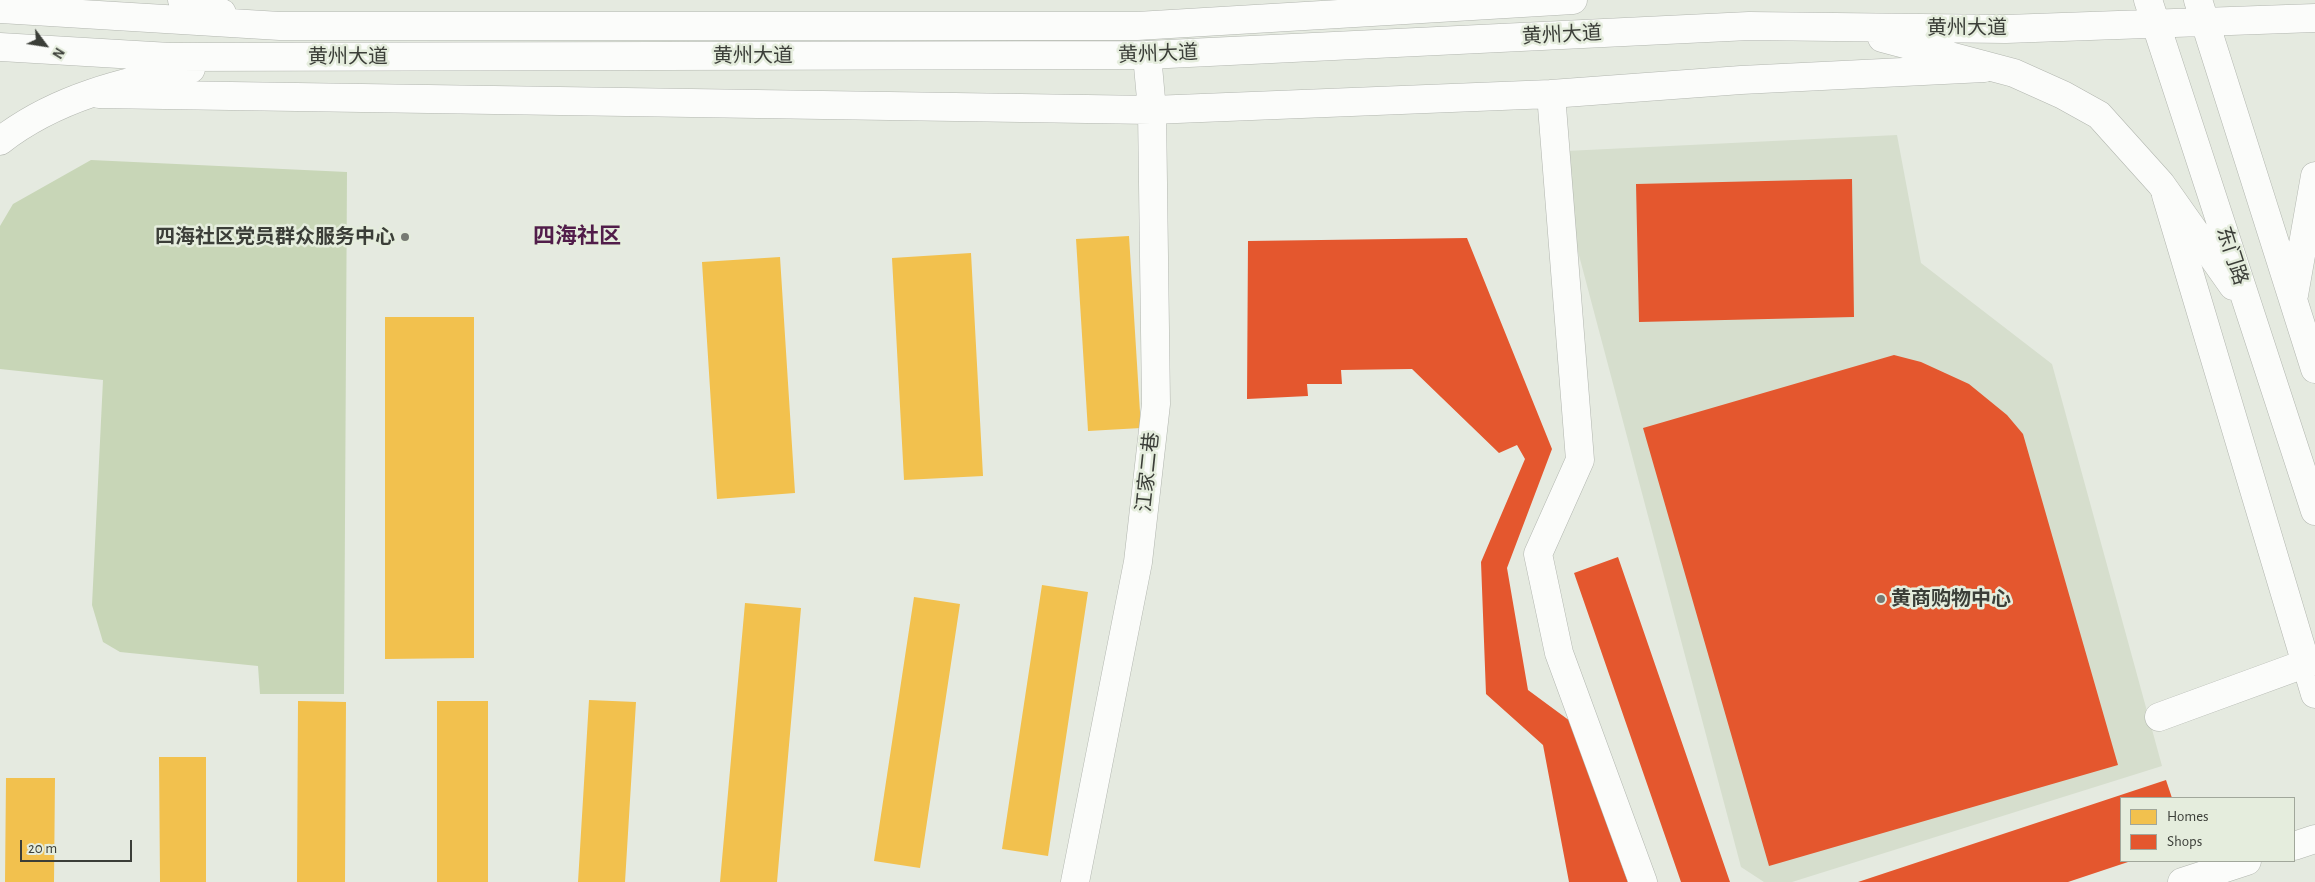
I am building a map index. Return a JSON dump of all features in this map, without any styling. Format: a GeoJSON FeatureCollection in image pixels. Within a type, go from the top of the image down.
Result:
{"type":"FeatureCollection","features":[{"type":"Feature","properties":{"kind":"main road"},"geometry":{"type":"LineString","coordinates":[[182,0],[264,26]]}},
{"type":"Feature","properties":{"kind":"main road","name":"黄州大道"},"geometry":{"type":"LineString","coordinates":[[0,9],[264,26],[1137,26],[1574,0]]}},
{"type":"Feature","properties":{"kind":"main road"},"geometry":{"type":"LineString","coordinates":[[2202,11],[2315,369]]}},
{"type":"Feature","properties":{"kind":"main road","name":"黄州大道"},"geometry":{"type":"LineString","coordinates":[[0,47],[170,57],[1147,55],[1749,26],[2006,29],[2152,12],[2202,11],[2315,18]]}},
{"type":"Feature","properties":{"kind":"main road","name":"东门路"},"geometry":{"type":"LineString","coordinates":[[2152,12],[2315,511]]}},
{"type":"Feature","properties":{"kind":"main road"},"geometry":{"type":"LineString","coordinates":[[1838,27],[2014,73],[2063,95],[2099,115],[2121,138],[2165,191],[2249,308]]}},
{"type":"Feature","properties":{"kind":"main road","name":"江家二巷"},"geometry":{"type":"LineString","coordinates":[[1075,882],[1138,562],[1156,404],[1152,110],[1147,55]]}},
{"type":"Feature","properties":{"kind":"main road"},"geometry":{"type":"LineString","coordinates":[[0,141],[47,110],[90,94],[136,79],[254,57]]}},
{"type":"Feature","properties":{"kind":"main road"},"geometry":{"type":"LineString","coordinates":[[90,94],[1152,110],[1552,94],[1741,80],[1992,67]]}},
{"type":"Feature","properties":{"kind":"main road"},"geometry":{"type":"LineString","coordinates":[[1552,94],[1580,460],[1538,554],[1559,653],[1643,882]]}},
{"type":"Feature","properties":{"kind":"main road"},"geometry":{"type":"LineString","coordinates":[[2294,299],[2315,183]]}},
{"type":"Feature","properties":{"kind":"main road"},"geometry":{"type":"LineString","coordinates":[[2165,191],[2310,662],[2315,694]]}},
{"type":"Feature","properties":{"kind":"main road"},"geometry":{"type":"LineString","coordinates":[[2159,717],[2310,662]]}},
{"type":"Feature","properties":{"kind":"main road"},"geometry":{"type":"LineString","coordinates":[[2295,846],[2315,839]]}},
{"type":"Feature","properties":{"kind":"main road"},"geometry":{"type":"LineString","coordinates":[[2182,882],[2245,862]]}},
{"type":"Feature","properties":{"kind":"shaded area"},"geometry":{"type":"Polygon","coordinates":[[[1897,135],[1921,263],[2052,364],[2162,766],[1792,882],[1764,882],[1741,867],[1567,210],[1566,151],[1897,135]]]}},
{"type":"Feature","properties":{"kind":"green space"},"geometry":{"type":"Polygon","coordinates":[[[91,160],[347,172],[344,694],[260,694],[258,666],[120,652],[103,642],[92,605],[103,380],[0,369],[0,226],[13,204],[91,160]]]}},
{"type":"Feature","properties":{"kind":"building: Homes"},"geometry":{"type":"Polygon","coordinates":[[[1129,236],[1141,428],[1088,431],[1076,239],[1129,236]]]}},
{"type":"Feature","properties":{"kind":"building: Homes"},"geometry":{"type":"Polygon","coordinates":[[[971,253],[983,476],[904,480],[892,258],[971,253]]]}},
{"type":"Feature","properties":{"kind":"building: Homes"},"geometry":{"type":"Polygon","coordinates":[[[780,257],[795,493],[717,499],[702,262],[780,257]]]}},
{"type":"Feature","properties":{"kind":"building: Homes"},"geometry":{"type":"Polygon","coordinates":[[[385,317],[474,317],[474,658],[385,659],[385,317]]]}},
{"type":"Feature","properties":{"kind":"building: Homes"},"geometry":{"type":"Polygon","coordinates":[[[1042,585],[1088,592],[1048,856],[1002,849],[1042,585]]]}},
{"type":"Feature","properties":{"kind":"building: Homes"},"geometry":{"type":"Polygon","coordinates":[[[914,597],[960,604],[920,868],[874,861],[914,597]]]}},
{"type":"Feature","properties":{"kind":"building: Homes"},"geometry":{"type":"Polygon","coordinates":[[[745,603],[801,608],[777,882],[720,882],[745,603]]]}},
{"type":"Feature","properties":{"kind":"building: Homes"},"geometry":{"type":"Polygon","coordinates":[[[589,700],[636,702],[625,882],[578,882],[589,700]]]}},
{"type":"Feature","properties":{"kind":"building: Homes"},"geometry":{"type":"Polygon","coordinates":[[[298,701],[346,702],[345,882],[297,882],[298,701]]]}},
{"type":"Feature","properties":{"kind":"building: Homes"},"geometry":{"type":"Polygon","coordinates":[[[437,701],[488,701],[488,882],[437,882],[437,701]]]}},
{"type":"Feature","properties":{"kind":"building: Homes"},"geometry":{"type":"Polygon","coordinates":[[[159,757],[206,757],[206,882],[160,882],[159,757]]]}},
{"type":"Feature","properties":{"kind":"building: Homes"},"geometry":{"type":"Polygon","coordinates":[[[6,778],[55,778],[54,882],[5,882],[6,778]]]}},
{"type":"Feature","properties":{"kind":"building: Shops"},"geometry":{"type":"Polygon","coordinates":[[[1852,179],[1854,317],[1639,322],[1636,184],[1852,179]]]}},
{"type":"Feature","properties":{"kind":"building: Shops"},"geometry":{"type":"Polygon","coordinates":[[[1467,238],[1552,449],[1507,568],[1528,690],[1570,721],[1628,882],[1569,882],[1543,745],[1486,694],[1481,562],[1525,459],[1517,445],[1499,453],[1412,369],[1341,370],[1342,384],[1307,384],[1308,396],[1247,399],[1248,241],[1467,238]]]}},
{"type":"Feature","properties":{"kind":"building: Shops","name":"黄商购物中心"},"geometry":{"type":"Polygon","coordinates":[[[1894,355],[1921,362],[1969,384],[2007,415],[2023,434],[2118,765],[1769,866],[1643,428],[1894,355]]]}},
{"type":"Feature","properties":{"kind":"building: Shops"},"geometry":{"type":"Polygon","coordinates":[[[1618,557],[1730,882],[1681,882],[1574,573],[1618,557]]]}},
{"type":"Feature","properties":{"kind":"building: Shops"},"geometry":{"type":"Polygon","coordinates":[[[2166,780],[2172,797],[2120,797],[2120,862],[2128,862],[2068,882],[1858,882],[2166,780]]]}},
{"type":"Feature","properties":{"kind":"place","name":"四海社区党员群众服务中心"},"geometry":{"type":"Point","coordinates":[405,237]}},
{"type":"Feature","properties":{"kind":"place","name":"黄商购物中心"},"geometry":{"type":"Point","coordinates":[1881,599]}},
{"type":"Feature","properties":{"kind":"district","name":"四海社区"},"geometry":{"type":"Point","coordinates":[577,236]}}]}
